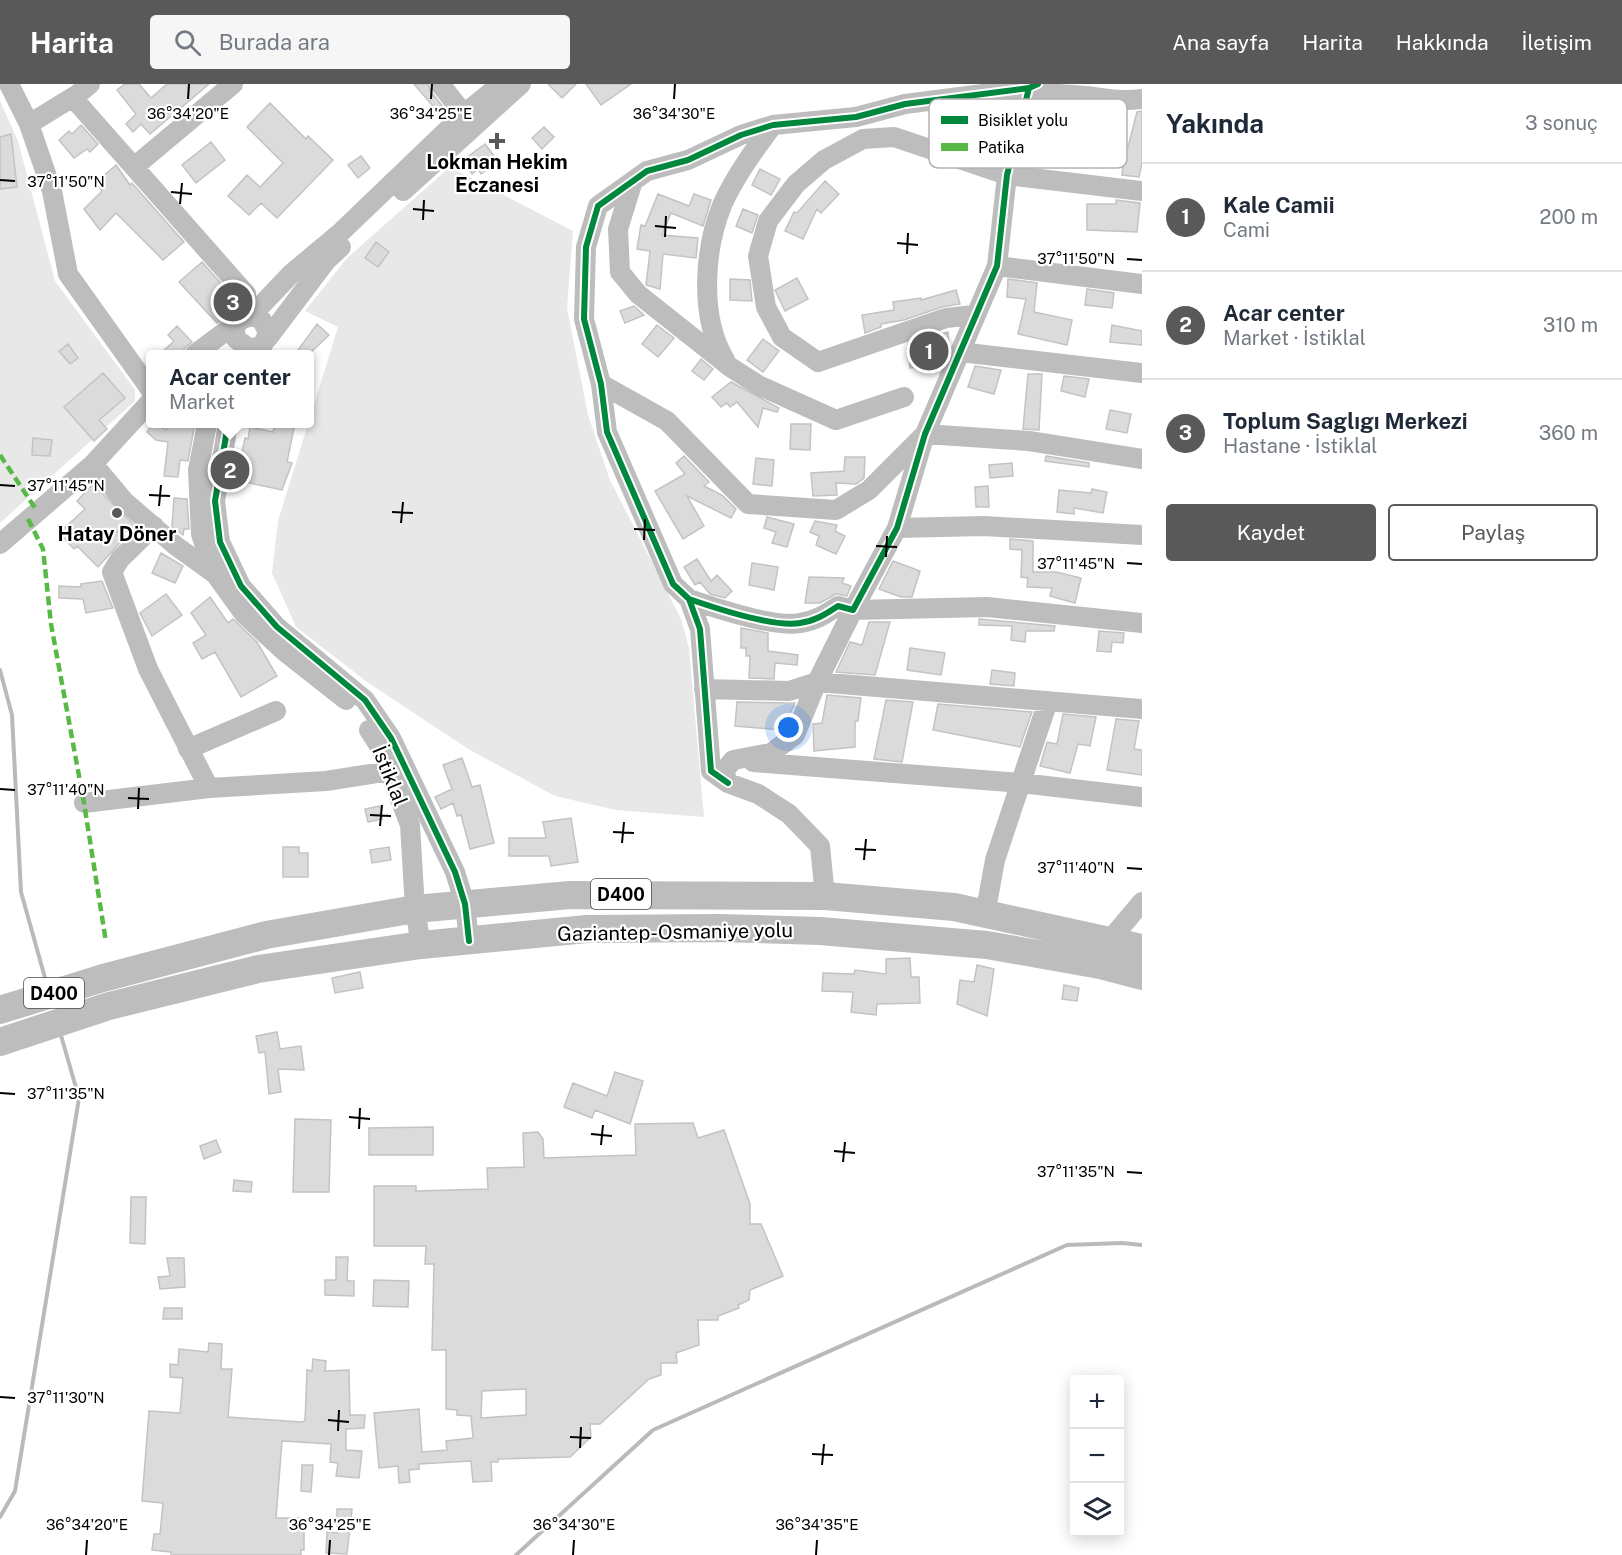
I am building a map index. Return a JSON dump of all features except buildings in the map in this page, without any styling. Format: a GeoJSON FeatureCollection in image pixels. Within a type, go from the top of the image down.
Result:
{"type":"FeatureCollection","features":[{"type":"Feature","properties":{"kind":"highway","name":"Gaziantep-Osmaniye yolu"},"geometry":{"type":"LineString","coordinates":[[2,1009],[103,978],[266,935],[415,909],[570,895],[825,896],[954,907],[1142,948]]}},
{"type":"Feature","properties":{"kind":"highway","name":"Gaziantep-Osmaniye yolu"},"geometry":{"type":"LineString","coordinates":[[9,1039],[109,1006],[258,969],[421,945],[587,929],[719,928],[820,931],[987,945],[1100,965],[1142,976]]}},
{"type":"Feature","properties":{"kind":"street"},"geometry":{"type":"LineString","coordinates":[[9,84],[29,124],[52,191],[68,274],[146,383]]}},
{"type":"Feature","properties":{"kind":"street"},"geometry":{"type":"LineString","coordinates":[[29,124],[73,98],[90,84]]}},
{"type":"Feature","properties":{"kind":"street"},"geometry":{"type":"LineString","coordinates":[[135,167],[233,84]]}},
{"type":"Feature","properties":{"kind":"street"},"geometry":{"type":"LineString","coordinates":[[440,84],[469,120]]}},
{"type":"Feature","properties":{"kind":"street"},"geometry":{"type":"LineString","coordinates":[[254,348],[326,261],[469,120],[501,84]]}},
{"type":"Feature","properties":{"kind":"street"},"geometry":{"type":"LineString","coordinates":[[201,350],[242,321],[469,120],[521,84]]}},
{"type":"Feature","properties":{"kind":"street"},"geometry":{"type":"LineString","coordinates":[[941,99],[1033,86],[1042,93],[1104,99]]}},
{"type":"Feature","properties":{"kind":"street"},"geometry":{"type":"LineString","coordinates":[[73,98],[246,294],[242,321],[228,350]]}},
{"type":"Feature","properties":{"kind":"street"},"geometry":{"type":"LineString","coordinates":[[1127,101],[1142,99]]}},
{"type":"Feature","properties":{"kind":"street"},"geometry":{"type":"LineString","coordinates":[[929,101],[905,104],[856,117],[773,124],[741,135],[688,160],[647,171],[632,184],[598,206],[586,247],[584,319],[601,384],[608,432],[673,584],[689,599],[738,615],[798,624],[822,617],[838,606],[853,610],[987,607],[1142,623]]}},
{"type":"Feature","properties":{"kind":"street"},"geometry":{"type":"LineString","coordinates":[[730,367],[715,343],[709,311],[707,265],[723,204],[747,160],[773,124]]}},
{"type":"Feature","properties":{"kind":"street"},"geometry":{"type":"LineString","coordinates":[[929,149],[894,137],[863,139],[824,160],[796,184],[768,221],[758,256],[766,307],[782,337],[818,362],[946,318],[974,315]]}},
{"type":"Feature","properties":{"kind":"street"},"geometry":{"type":"LineString","coordinates":[[986,168],[1007,175],[1142,191]]}},
{"type":"Feature","properties":{"kind":"street"},"geometry":{"type":"LineString","coordinates":[[728,783],[724,771],[733,760],[771,753],[795,735],[817,682],[897,528],[925,434],[974,315],[997,266],[1009,168]]}},
{"type":"Feature","properties":{"kind":"street"},"geometry":{"type":"LineString","coordinates":[[632,184],[618,229],[620,272],[638,294],[730,367],[760,386],[836,420],[904,397]]}},
{"type":"Feature","properties":{"kind":"street"},"geometry":{"type":"LineString","coordinates":[[997,266],[1142,284]]}},
{"type":"Feature","properties":{"kind":"street"},"geometry":{"type":"LineString","coordinates":[[242,321],[235,334],[239,344],[254,348]]}},
{"type":"Feature","properties":{"kind":"street"},"geometry":{"type":"LineString","coordinates":[[242,321],[265,323],[254,348]]}},
{"type":"Feature","properties":{"kind":"street"},"geometry":{"type":"LineString","coordinates":[[960,352],[1142,373]]}},
{"type":"Feature","properties":{"kind":"street"},"geometry":{"type":"LineString","coordinates":[[601,384],[667,421],[748,504],[836,510],[869,490],[925,434],[1029,441],[1142,459]]}},
{"type":"Feature","properties":{"kind":"street"},"geometry":{"type":"LineString","coordinates":[[0,544],[93,464],[146,406]]}},
{"type":"Feature","properties":{"kind":"street","name":"İstiklal"},"geometry":{"type":"LineString","coordinates":[[206,428],[198,470],[201,534],[215,574],[244,614],[285,652],[353,705],[380,747],[410,825],[415,909],[421,945]]}},
{"type":"Feature","properties":{"kind":"street"},"geometry":{"type":"LineString","coordinates":[[227,428],[215,501],[220,542],[241,586],[277,627],[365,700],[390,738],[415,786],[454,872],[465,904],[468,940]]}},
{"type":"Feature","properties":{"kind":"street"},"geometry":{"type":"LineString","coordinates":[[93,464],[124,501],[215,574]]}},
{"type":"Feature","properties":{"kind":"street"},"geometry":{"type":"LineString","coordinates":[[154,526],[120,559],[112,572],[148,669],[209,788]]}},
{"type":"Feature","properties":{"kind":"street"},"geometry":{"type":"LineString","coordinates":[[897,528],[984,526],[1142,535]]}},
{"type":"Feature","properties":{"kind":"street"},"geometry":{"type":"LineString","coordinates":[[689,599],[700,629],[711,771],[728,783],[758,794],[789,814],[820,846],[825,896]]}},
{"type":"Feature","properties":{"kind":"street"},"geometry":{"type":"LineString","coordinates":[[704,688],[789,691],[817,682],[1142,709]]}},
{"type":"Feature","properties":{"kind":"street"},"geometry":{"type":"LineString","coordinates":[[985,915],[995,860],[1048,701]]}},
{"type":"Feature","properties":{"kind":"street"},"geometry":{"type":"LineString","coordinates":[[188,749],[276,711]]}},
{"type":"Feature","properties":{"kind":"street"},"geometry":{"type":"LineString","coordinates":[[733,760],[1021,783],[1142,798]]}},
{"type":"Feature","properties":{"kind":"street"},"geometry":{"type":"LineString","coordinates":[[84,803],[209,788],[327,782],[389,771]]}},
{"type":"Feature","properties":{"kind":"street"},"geometry":{"type":"LineString","coordinates":[[1110,940],[1142,902]]}},
{"type":"Feature","properties":{"kind":"shaded area"},"geometry":{"type":"Polygon","coordinates":[[[0,101],[18,141],[55,281],[135,390],[135,401],[0,523],[0,101]]]}},
{"type":"Feature","properties":{"kind":"shaded area"},"geometry":{"type":"Polygon","coordinates":[[[450,167],[573,231],[567,308],[588,415],[610,480],[681,619],[689,648],[704,817],[616,810],[555,796],[470,750],[367,682],[296,627],[272,573],[278,521],[307,428],[314,428],[314,405],[338,327],[305,311],[347,258],[450,167]]]}},
{"type":"Feature","properties":{"kind":"waterway"},"geometry":{"type":"LineString","coordinates":[[0,670],[12,715],[21,892],[47,985]]}},
{"type":"Feature","properties":{"kind":"waterway"},"geometry":{"type":"LineString","coordinates":[[0,1517],[15,1491],[79,1098],[60,1032]]}},
{"type":"Feature","properties":{"kind":"waterway"},"geometry":{"type":"LineString","coordinates":[[516,1555],[653,1430],[1067,1245],[1122,1243],[1142,1245]]}},
{"type":"Feature","properties":{"kind":"marked path"},"geometry":{"type":"LineString","coordinates":[[0,455],[37,511]]}},
{"type":"Feature","properties":{"kind":"marked path"},"geometry":{"type":"LineString","coordinates":[[28,519],[43,549],[51,624],[84,803],[106,942]]}},
{"type":"Feature","properties":{"kind":"cycle path"},"geometry":{"type":"LineString","coordinates":[[944,99],[1029,88],[1038,84]]}},
{"type":"Feature","properties":{"kind":"cycle path"},"geometry":{"type":"LineString","coordinates":[[1026,99],[1029,88]]}},
{"type":"Feature","properties":{"kind":"cycle path"},"geometry":{"type":"LineString","coordinates":[[728,783],[711,771],[700,629],[689,599],[673,584],[607,432],[601,384],[584,319],[586,247],[598,206],[647,171],[688,160],[741,135],[773,125],[856,117],[905,104],[929,101]]}},
{"type":"Feature","properties":{"kind":"cycle path"},"geometry":{"type":"LineString","coordinates":[[689,599],[744,616],[789,624],[811,621],[838,606],[853,610],[897,528],[925,434],[997,266],[1009,168]]}},
{"type":"Feature","properties":{"kind":"cycle path"},"geometry":{"type":"LineString","coordinates":[[227,428],[215,501],[220,542],[241,586],[277,627],[365,700],[391,738],[455,872],[465,904],[469,941]]}},
{"type":"Feature","properties":{"kind":"place","name":"Lokman Hekim Eczanesi"},"geometry":{"type":"Point","coordinates":[497,141]}},
{"type":"Feature","properties":{"kind":"place","name":"Toplum Saglıgı Merkezi"},"geometry":{"type":"Point","coordinates":[233,302]}},
{"type":"Feature","properties":{"kind":"place","name":"Kale Camii"},"geometry":{"type":"Point","coordinates":[929,351]}},
{"type":"Feature","properties":{"kind":"place","name":"Acar center"},"geometry":{"type":"Point","coordinates":[230,470]}},
{"type":"Feature","properties":{"kind":"place","name":"Hatay Döner"},"geometry":{"type":"Point","coordinates":[117,513]}}]}
